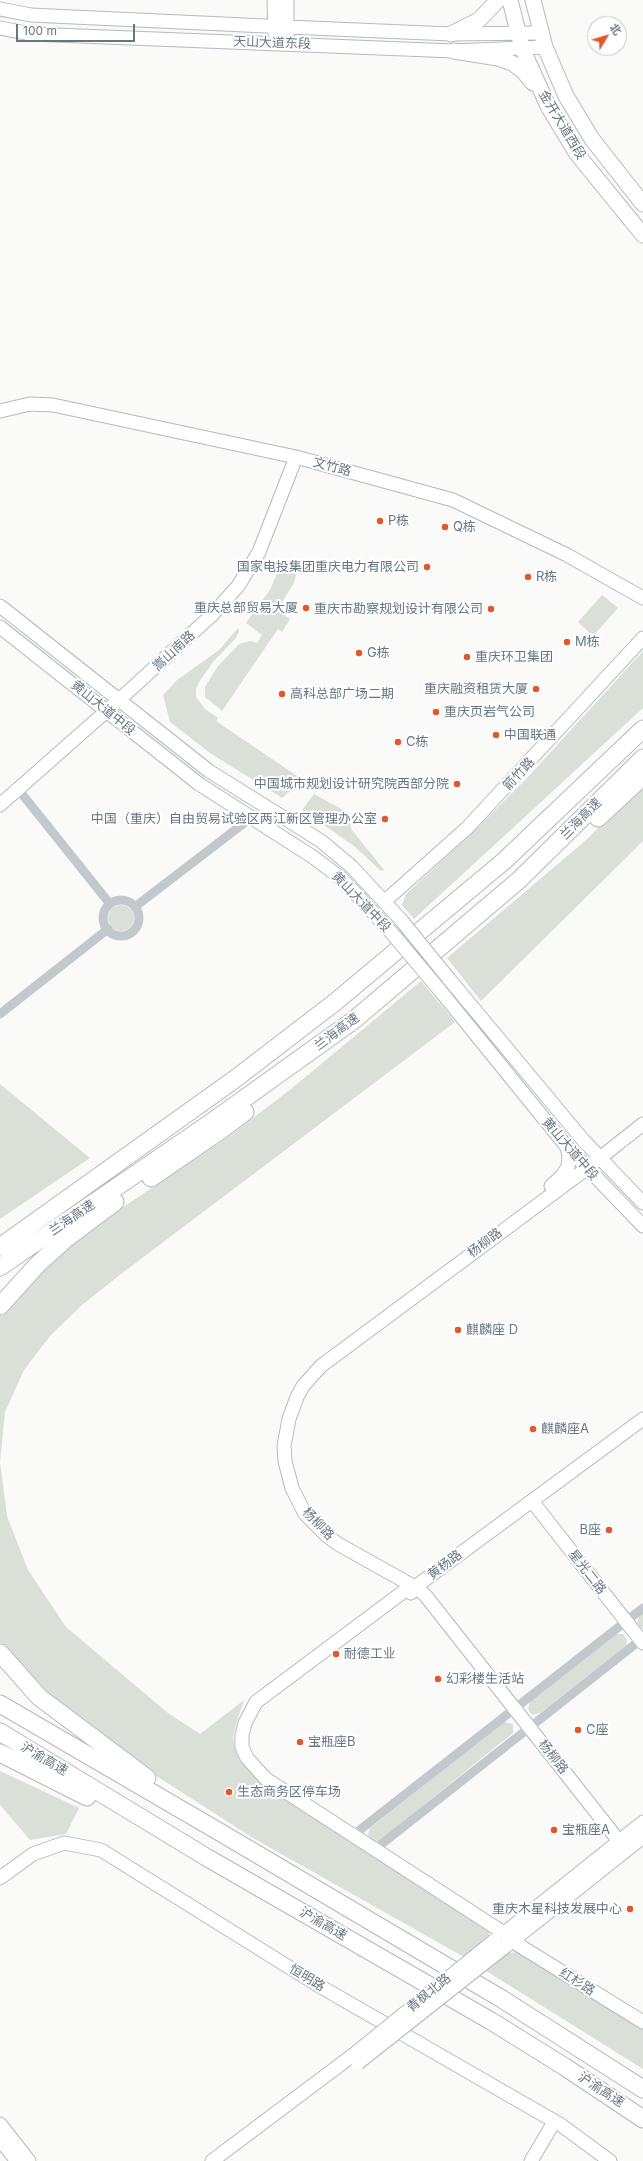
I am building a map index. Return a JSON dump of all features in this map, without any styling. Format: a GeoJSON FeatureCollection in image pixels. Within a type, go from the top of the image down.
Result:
{"type":"FeatureCollection","features":[{"type":"Feature","properties":{"kind":"highway","name":"兰海高速"},"geometry":{"type":"LineString","coordinates":[[152,1140],[235,1079],[340,998],[504,861],[643,729]]}},
{"type":"Feature","properties":{"kind":"highway","name":"兰海高速"},"geometry":{"type":"LineString","coordinates":[[0,1267],[213,1121],[354,1020],[519,880],[643,758]]}},
{"type":"Feature","properties":{"kind":"highway"},"geometry":{"type":"LineString","coordinates":[[519,880],[578,837],[643,776]]}},
{"type":"Feature","properties":{"kind":"highway"},"geometry":{"type":"LineString","coordinates":[[0,1306],[37,1264],[67,1238],[104,1210],[221,1130],[283,1082],[354,1020]]}},
{"type":"Feature","properties":{"kind":"highway"},"geometry":{"type":"LineString","coordinates":[[0,1233],[152,1140]]}},
{"type":"Feature","properties":{"kind":"highway"},"geometry":{"type":"LineString","coordinates":[[0,1247],[152,1140]]}},
{"type":"Feature","properties":{"kind":"highway"},"geometry":{"type":"LineString","coordinates":[[0,1653],[39,1697],[223,1834]]}},
{"type":"Feature","properties":{"kind":"highway","name":"沪渝高速"},"geometry":{"type":"LineString","coordinates":[[0,1704],[502,1999],[643,2090]]}},
{"type":"Feature","properties":{"kind":"highway","name":"沪渝高速"},"geometry":{"type":"LineString","coordinates":[[0,1732],[206,1857],[491,2021],[565,2067],[643,2119]]}},
{"type":"Feature","properties":{"kind":"highway"},"geometry":{"type":"LineString","coordinates":[[0,1753],[206,1857]]}},
{"type":"Feature","properties":{"kind":"main road"},"geometry":{"type":"LineString","coordinates":[[451,34],[479,20],[498,0]]}},
{"type":"Feature","properties":{"kind":"main road","name":"金开大道西段"},"geometry":{"type":"LineString","coordinates":[[510,0],[522,48],[548,106],[577,154],[643,235]]}},
{"type":"Feature","properties":{"kind":"main road","name":"金开大道西段"},"geometry":{"type":"LineString","coordinates":[[533,0],[545,47],[566,96],[592,139],[643,204]]}},
{"type":"Feature","properties":{"kind":"main road"},"geometry":{"type":"LineString","coordinates":[[454,52],[498,58],[512,63],[532,82],[548,106]]}},
{"type":"Feature","properties":{"kind":"street"},"geometry":{"type":"LineString","coordinates":[[274,0],[281,27]]}},
{"type":"Feature","properties":{"kind":"street"},"geometry":{"type":"LineString","coordinates":[[281,44],[281,27],[287,0]]}},
{"type":"Feature","properties":{"kind":"street","name":"天山大道东段"},"geometry":{"type":"LineString","coordinates":[[0,9],[31,15],[281,27],[451,34],[540,32]]}},
{"type":"Feature","properties":{"kind":"street","name":"天山大道东段"},"geometry":{"type":"LineString","coordinates":[[0,28],[32,34],[454,52],[545,47]]}},
{"type":"Feature","properties":{"kind":"street","name":"文竹路"},"geometry":{"type":"LineString","coordinates":[[0,411],[30,404],[53,405],[296,457],[454,500],[567,555],[643,598]]}},
{"type":"Feature","properties":{"kind":"street","name":"嵩山南路"},"geometry":{"type":"LineString","coordinates":[[0,805],[120,700],[212,615],[238,586],[259,552],[296,457]]}},
{"type":"Feature","properties":{"kind":"street","name":"黄山大道中段"},"geometry":{"type":"LineString","coordinates":[[0,606],[209,771],[321,842],[352,867],[402,921],[583,1140],[643,1203]]}},
{"type":"Feature","properties":{"kind":"street","name":"黄山大道中段"},"geometry":{"type":"LineString","coordinates":[[0,627],[199,784],[313,857],[342,879],[390,931],[438,988],[586,1169],[643,1226]]}},
{"type":"Feature","properties":{"kind":"street","name":"箭竹路"},"geometry":{"type":"LineString","coordinates":[[385,901],[467,828],[643,638]]}},
{"type":"Feature","properties":{"kind":"street"},"geometry":{"type":"LineString","coordinates":[[18,789],[110,904]]}},
{"type":"Feature","properties":{"kind":"street"},"geometry":{"type":"LineString","coordinates":[[136,906],[252,818]]}},
{"type":"Feature","properties":{"kind":"street"},"geometry":{"type":"LineString","coordinates":[[120,900],[126,900],[136,906],[140,918],[135,930],[130,934],[118,935],[108,929],[103,918],[106,908],[110,904],[120,900]]}},
{"type":"Feature","properties":{"kind":"street"},"geometry":{"type":"LineString","coordinates":[[0,1014],[108,929]]}},
{"type":"Feature","properties":{"kind":"street"},"geometry":{"type":"LineString","coordinates":[[583,1140],[594,1146],[603,1145],[634,1124],[643,1120]]}},
{"type":"Feature","properties":{"kind":"street","name":"杨柳路"},"geometry":{"type":"LineString","coordinates":[[620,1847],[527,1730],[432,1603],[326,1536],[306,1514],[292,1488],[285,1460],[285,1432],[292,1407],[303,1386],[321,1366],[600,1159],[643,1124]]}},
{"type":"Feature","properties":{"kind":"street","name":"杨柳路"},"geometry":{"type":"LineString","coordinates":[[411,1589],[322,1540],[301,1518],[292,1505],[281,1475],[278,1445],[283,1417],[299,1383],[328,1353],[557,1182],[568,1167],[569,1156],[567,1147]]}},
{"type":"Feature","properties":{"kind":"street","name":"黄杨路"},"geometry":{"type":"LineString","coordinates":[[249,1713],[411,1589],[643,1419]]}},
{"type":"Feature","properties":{"kind":"street","name":"星光二路"},"geometry":{"type":"LineString","coordinates":[[532,1501],[642,1640]]}},
{"type":"Feature","properties":{"kind":"street"},"geometry":{"type":"LineString","coordinates":[[352,1836],[643,1608]]}},
{"type":"Feature","properties":{"kind":"street"},"geometry":{"type":"LineString","coordinates":[[374,1850],[642,1640]]}},
{"type":"Feature","properties":{"kind":"street","name":"红杉路"},"geometry":{"type":"LineString","coordinates":[[249,1713],[242,1735],[242,1747],[247,1758],[255,1769],[266,1779],[374,1850],[504,1940],[643,2022]]}},
{"type":"Feature","properties":{"kind":"street","name":"青枫北路"},"geometry":{"type":"LineString","coordinates":[[227,2161],[620,1847],[643,1822]]}},
{"type":"Feature","properties":{"kind":"street","name":"青枫北路"},"geometry":{"type":"LineString","coordinates":[[620,1847],[643,1836]]}},
{"type":"Feature","properties":{"kind":"street","name":"恒明路"},"geometry":{"type":"LineString","coordinates":[[0,1878],[33,1854],[64,1843],[101,1850],[316,1984],[558,2124],[610,2161]]}},
{"type":"Feature","properties":{"kind":"street","name":"青枫北路"},"geometry":{"type":"LineString","coordinates":[[212,2161],[355,2059]]}},
{"type":"Feature","properties":{"kind":"street"},"geometry":{"type":"LineString","coordinates":[[0,2114],[6,2144],[29,2161]]}},
{"type":"Feature","properties":{"kind":"street"},"geometry":{"type":"LineString","coordinates":[[0,2124],[6,2144],[17,2161]]}},
{"type":"Feature","properties":{"kind":"street"},"geometry":{"type":"LineString","coordinates":[[531,2161],[558,2124]]}},
{"type":"Feature","properties":{"kind":"street"},"geometry":{"type":"LineString","coordinates":[[540,2161],[558,2124]]}},
{"type":"Feature","properties":{"kind":"shaded area"},"geometry":{"type":"Polygon","coordinates":[[[282,562],[297,571],[294,583],[277,610],[290,619],[282,632],[278,629],[222,711],[205,697],[205,687],[218,666],[239,644],[250,641],[257,643],[262,635],[246,623],[270,590],[282,562]]]}},
{"type":"Feature","properties":{"kind":"shaded area"},"geometry":{"type":"Polygon","coordinates":[[[602,595],[618,608],[593,636],[578,622],[602,595]]]}},
{"type":"Feature","properties":{"kind":"shaded area"},"geometry":{"type":"Polygon","coordinates":[[[238,628],[239,631],[236,638],[213,662],[199,682],[196,689],[196,697],[205,709],[218,718],[216,721],[303,780],[282,798],[210,753],[170,722],[163,695],[177,680],[219,650],[238,628]]]}},
{"type":"Feature","properties":{"kind":"shaded area"},"geometry":{"type":"Polygon","coordinates":[[[643,651],[643,708],[414,919],[402,905],[406,894],[472,833],[527,778],[643,651]]]}},
{"type":"Feature","properties":{"kind":"shaded area"},"geometry":{"type":"Polygon","coordinates":[[[643,784],[643,841],[481,1001],[447,958],[585,841],[643,784]]]}},
{"type":"Feature","properties":{"kind":"shaded area"},"geometry":{"type":"Polygon","coordinates":[[[314,794],[345,811],[352,830],[384,870],[381,871],[354,846],[302,810],[314,794]]]}},
{"type":"Feature","properties":{"kind":"shaded area"},"geometry":{"type":"Polygon","coordinates":[[[121,905],[130,909],[134,918],[130,927],[121,931],[112,927],[108,918],[112,909],[121,905]]]}},
{"type":"Feature","properties":{"kind":"shaded area"},"geometry":{"type":"Polygon","coordinates":[[[421,981],[455,1022],[82,1305],[50,1336],[24,1370],[5,1412],[0,1462],[0,1315],[12,1299],[41,1268],[110,1216],[228,1137],[291,1089],[421,981]]]}},
{"type":"Feature","properties":{"kind":"shaded area"},"geometry":{"type":"Polygon","coordinates":[[[0,1084],[90,1158],[0,1219],[0,1084]]]}},
{"type":"Feature","properties":{"kind":"shaded area"},"geometry":{"type":"Polygon","coordinates":[[[0,1462],[7,1516],[28,1570],[66,1627],[168,1713],[200,1734],[244,1700],[233,1737],[235,1749],[240,1761],[250,1772],[265,1784],[489,1928],[489,1937],[510,1953],[518,1952],[643,2027],[643,2069],[464,1957],[253,1838],[130,1759],[44,1693],[0,1642],[0,1462]]]}},
{"type":"Feature","properties":{"kind":"shaded area"},"geometry":{"type":"Polygon","coordinates":[[[643,1613],[643,1628],[641,1628],[637,1623],[639,1616],[643,1613]]]}},
{"type":"Feature","properties":{"kind":"shaded area"},"geometry":{"type":"Polygon","coordinates":[[[617,1634],[623,1634],[627,1640],[626,1646],[540,1713],[532,1715],[528,1709],[530,1702],[617,1634]]]}},
{"type":"Feature","properties":{"kind":"shaded area"},"geometry":{"type":"Polygon","coordinates":[[[504,1722],[513,1724],[513,1733],[379,1841],[373,1841],[368,1835],[370,1828],[504,1722]]]}},
{"type":"Feature","properties":{"kind":"shaded area"},"geometry":{"type":"Polygon","coordinates":[[[0,1771],[79,1808],[66,1834],[30,1840],[0,1805],[0,1771]]]}},
{"type":"Feature","properties":{"kind":"place","name":"P栋"},"geometry":{"type":"Point","coordinates":[380,521]}},
{"type":"Feature","properties":{"kind":"place","name":"Q栋"},"geometry":{"type":"Point","coordinates":[445,527]}},
{"type":"Feature","properties":{"kind":"place","name":"国家电投集团重庆电力有限公司"},"geometry":{"type":"Point","coordinates":[427,567]}},
{"type":"Feature","properties":{"kind":"place","name":"R栋"},"geometry":{"type":"Point","coordinates":[528,577]}},
{"type":"Feature","properties":{"kind":"place","name":"重庆总部贸易大厦"},"geometry":{"type":"Point","coordinates":[306,608]}},
{"type":"Feature","properties":{"kind":"place","name":"重庆市勘察规划设计有限公司"},"geometry":{"type":"Point","coordinates":[491,609]}},
{"type":"Feature","properties":{"kind":"place","name":"M栋"},"geometry":{"type":"Point","coordinates":[567,642]}},
{"type":"Feature","properties":{"kind":"place","name":"G栋"},"geometry":{"type":"Point","coordinates":[359,653]}},
{"type":"Feature","properties":{"kind":"place","name":"重庆环卫集团"},"geometry":{"type":"Point","coordinates":[467,657]}},
{"type":"Feature","properties":{"kind":"place","name":"重庆融资租赁大厦"},"geometry":{"type":"Point","coordinates":[536,689]}},
{"type":"Feature","properties":{"kind":"place","name":"高科总部广场二期"},"geometry":{"type":"Point","coordinates":[282,694]}},
{"type":"Feature","properties":{"kind":"place","name":"重庆页岩气公司"},"geometry":{"type":"Point","coordinates":[436,712]}},
{"type":"Feature","properties":{"kind":"place","name":"中国联通"},"geometry":{"type":"Point","coordinates":[496,735]}},
{"type":"Feature","properties":{"kind":"place","name":"C栋"},"geometry":{"type":"Point","coordinates":[398,742]}},
{"type":"Feature","properties":{"kind":"place","name":"中国城市规划设计研究院西部分院"},"geometry":{"type":"Point","coordinates":[457,784]}},
{"type":"Feature","properties":{"kind":"place","name":"中国（重庆）自由贸易试验区两江新区管理办公室"},"geometry":{"type":"Point","coordinates":[385,819]}},
{"type":"Feature","properties":{"kind":"place","name":"麒麟座 D"},"geometry":{"type":"Point","coordinates":[458,1330]}},
{"type":"Feature","properties":{"kind":"place","name":"麒麟座A"},"geometry":{"type":"Point","coordinates":[533,1429]}},
{"type":"Feature","properties":{"kind":"place","name":"B座"},"geometry":{"type":"Point","coordinates":[609,1530]}},
{"type":"Feature","properties":{"kind":"place","name":"耐德工业"},"geometry":{"type":"Point","coordinates":[336,1654]}},
{"type":"Feature","properties":{"kind":"place","name":"幻彩楼生活站"},"geometry":{"type":"Point","coordinates":[438,1679]}},
{"type":"Feature","properties":{"kind":"place","name":"C座"},"geometry":{"type":"Point","coordinates":[578,1730]}},
{"type":"Feature","properties":{"kind":"place","name":"宝瓶座B"},"geometry":{"type":"Point","coordinates":[300,1742]}},
{"type":"Feature","properties":{"kind":"place","name":"生态商务区停车场"},"geometry":{"type":"Point","coordinates":[229,1792]}},
{"type":"Feature","properties":{"kind":"place","name":"宝瓶座A"},"geometry":{"type":"Point","coordinates":[554,1830]}},
{"type":"Feature","properties":{"kind":"place","name":"重庆木星科技发展中心"},"geometry":{"type":"Point","coordinates":[630,1909]}}]}
